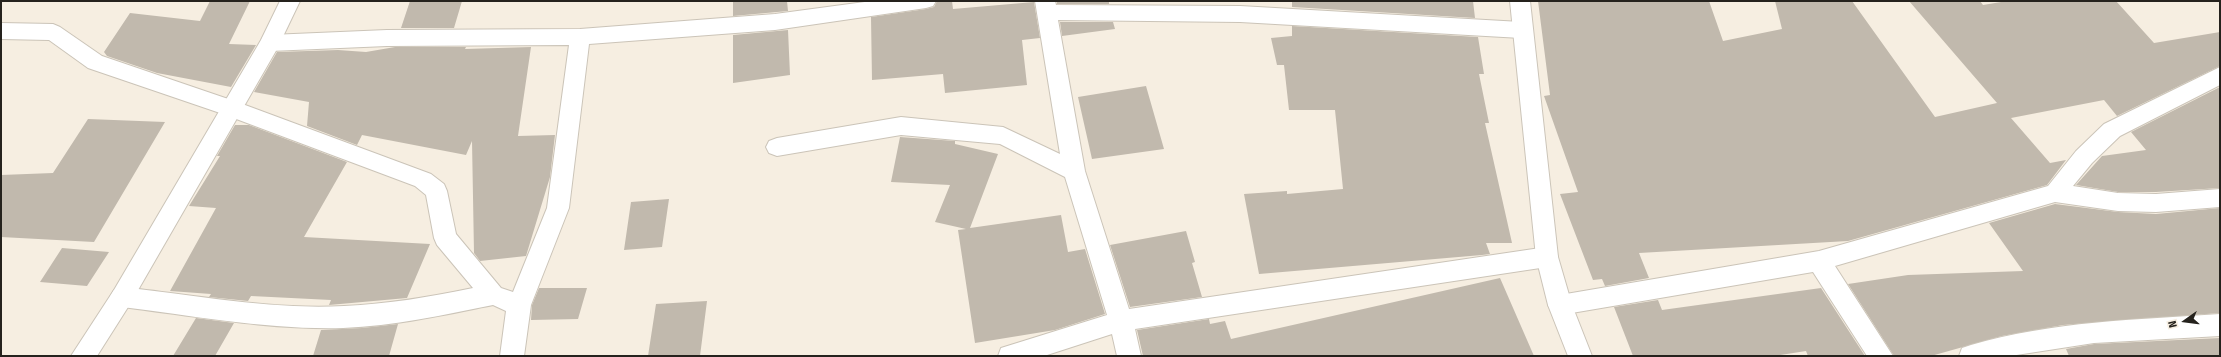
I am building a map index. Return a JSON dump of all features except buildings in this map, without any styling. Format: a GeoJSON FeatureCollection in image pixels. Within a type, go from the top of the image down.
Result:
{"type":"FeatureCollection","features":[{"type":"Feature","properties":{"kind":"street"},"geometry":{"type":"LineString","coordinates":[[83,356],[122,297],[230,108],[270,43],[290,1]]}},
{"type":"Feature","properties":{"kind":"street"},"geometry":{"type":"LineString","coordinates":[[270,43],[388,38],[580,37],[775,22],[926,1]]}},
{"type":"Feature","properties":{"kind":"street"},"geometry":{"type":"LineString","coordinates":[[1520,1],[1521,30],[1547,257],[1560,305],[1580,356]]}},
{"type":"Feature","properties":{"kind":"street"},"geometry":{"type":"LineString","coordinates":[[1129,356],[1121,321],[1074,172],[1045,6],[1240,14],[1521,30]]}},
{"type":"Feature","properties":{"kind":"street"},"geometry":{"type":"LineString","coordinates":[[1,31],[53,32],[95,62],[230,108],[423,180],[436,191],[445,238],[493,295],[519,305]]}},
{"type":"Feature","properties":{"kind":"street"},"geometry":{"type":"LineString","coordinates":[[512,356],[519,305],[558,208],[580,37]]}},
{"type":"Feature","properties":{"kind":"street"},"geometry":{"type":"LineString","coordinates":[[2055,193],[2088,152],[2112,130],[2220,75]]}},
{"type":"Feature","properties":{"kind":"street"},"geometry":{"type":"LineString","coordinates":[[776,147],[901,126],[1003,136],[1074,172]]}},
{"type":"Feature","properties":{"kind":"street"},"geometry":{"type":"LineString","coordinates":[[1560,305],[1819,261],[2055,193],[2118,202],[2156,203],[2220,198]]}},
{"type":"Feature","properties":{"kind":"street"},"geometry":{"type":"LineString","coordinates":[[1010,356],[1121,321],[1547,257]]}},
{"type":"Feature","properties":{"kind":"street"},"geometry":{"type":"LineString","coordinates":[[1819,261],[1881,356]]}},
{"type":"Feature","properties":{"kind":"street"},"geometry":{"type":"LineString","coordinates":[[122,297],[280,316],[342,317],[400,313],[493,295]]}},
{"type":"Feature","properties":{"kind":"street"},"geometry":{"type":"LineString","coordinates":[[1970,356],[2012,344],[2049,337],[2220,325]]}}]}
